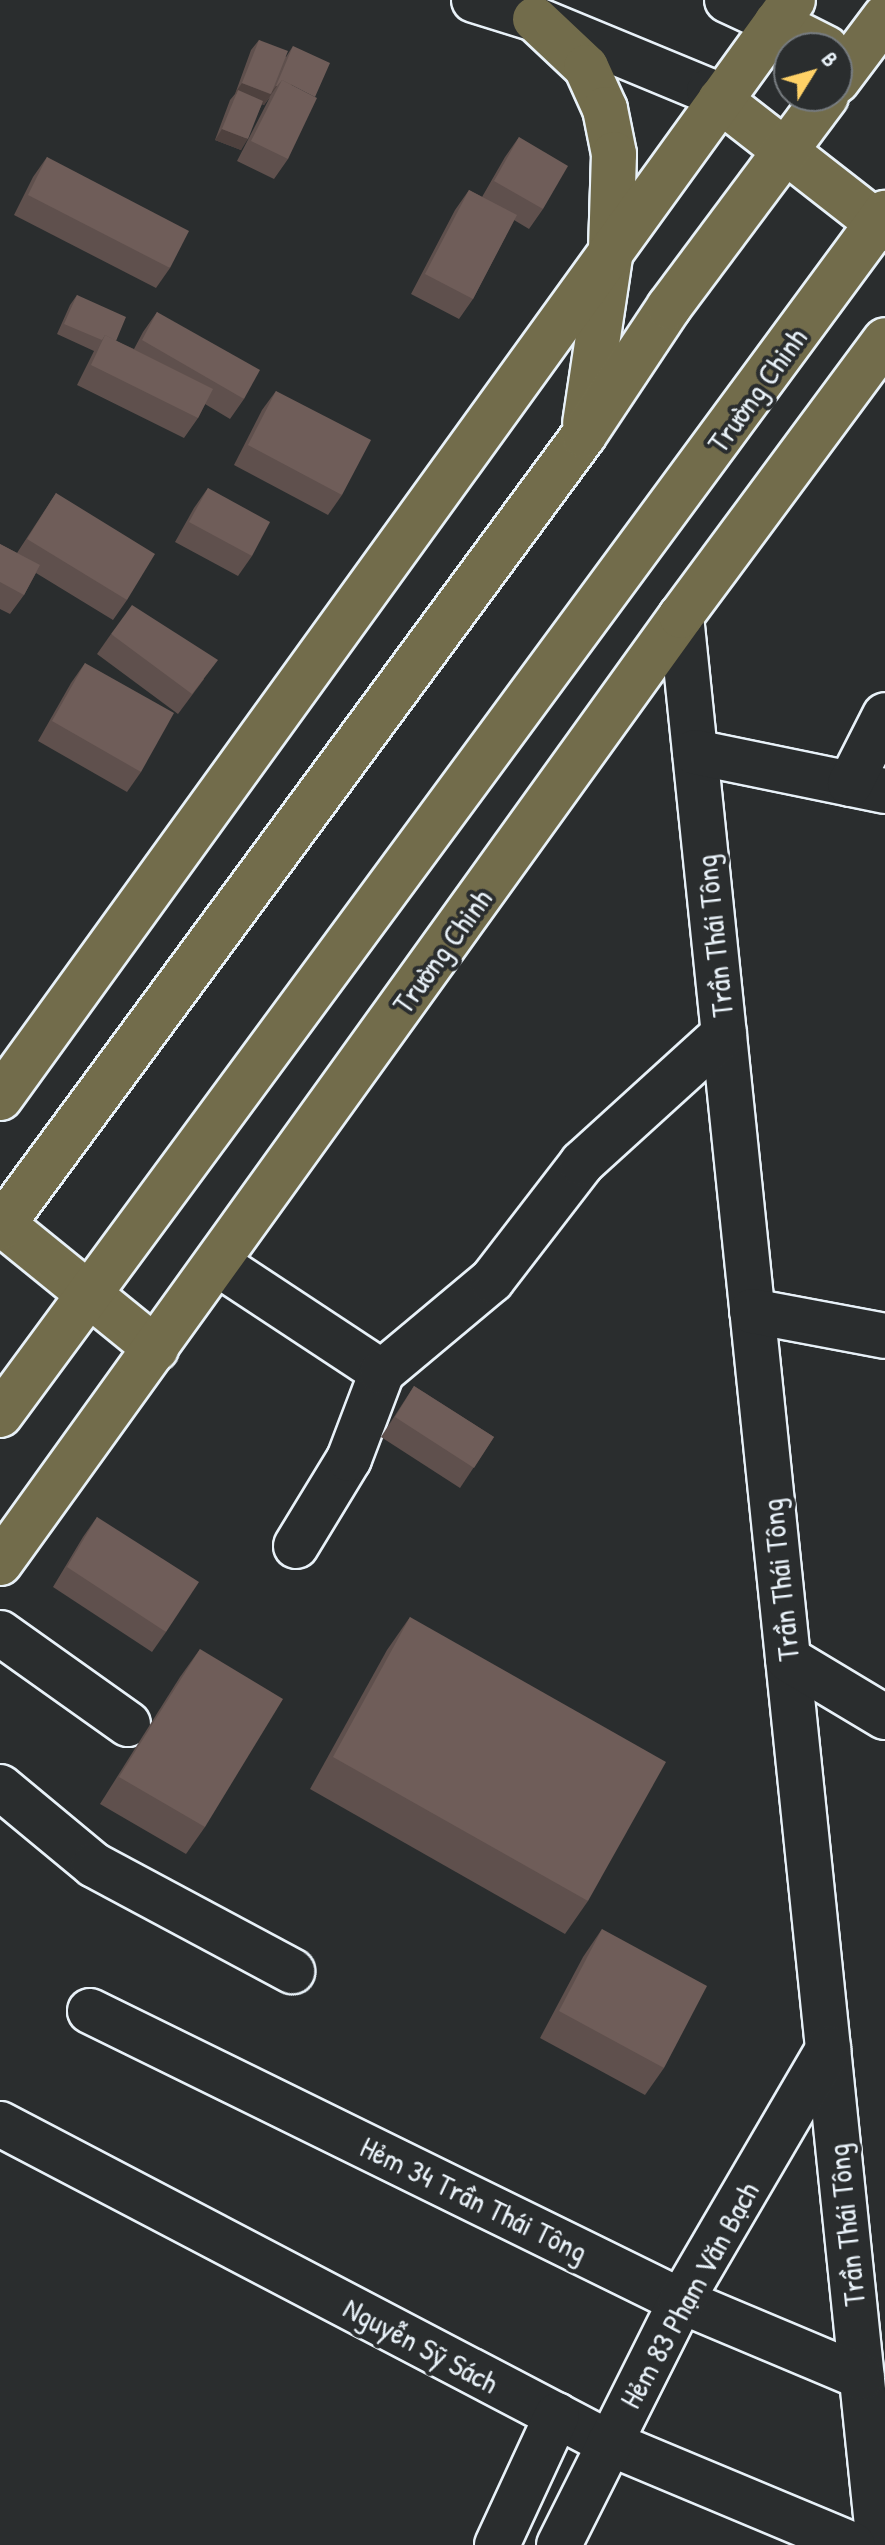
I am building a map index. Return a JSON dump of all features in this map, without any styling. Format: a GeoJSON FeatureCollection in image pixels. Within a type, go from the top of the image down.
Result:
{"type":"FeatureCollection","features":[{"type":"Feature","properties":{"kind":"main road"},"geometry":{"type":"LineString","coordinates":[[0,1098],[785,12],[805,32]]}},
{"type":"Feature","properties":{"kind":"main road"},"geometry":{"type":"LineString","coordinates":[[853,58],[885,17]]}},
{"type":"Feature","properties":{"kind":"main road"},"geometry":{"type":"LineString","coordinates":[[535,19],[586,67],[605,109],[614,154],[611,250],[584,435]]}},
{"type":"Feature","properties":{"kind":"main road"},"geometry":{"type":"LineString","coordinates":[[720,100],[882,222]]}},
{"type":"Feature","properties":{"kind":"main road"},"geometry":{"type":"LineString","coordinates":[[156,1349],[1,1225],[584,435],[669,307],[813,112]]}},
{"type":"Feature","properties":{"kind":"main road","name":"Trường Chinh"},"geometry":{"type":"LineString","coordinates":[[0,1415],[882,222]]}},
{"type":"Feature","properties":{"kind":"main road","name":"Trường Chinh"},"geometry":{"type":"LineString","coordinates":[[0,1563],[218,1264],[681,616],[885,340]]}},
{"type":"Feature","properties":{"kind":"street"},"geometry":{"type":"LineString","coordinates":[[474,0],[535,19],[709,91],[720,100]]}},
{"type":"Feature","properties":{"kind":"street"},"geometry":{"type":"LineString","coordinates":[[727,0],[785,12]]}},
{"type":"Feature","properties":{"kind":"street","name":"Trần Thái Tông"},"geometry":{"type":"LineString","coordinates":[[681,616],[879,2545]]}},
{"type":"Feature","properties":{"kind":"street"},"geometry":{"type":"LineString","coordinates":[[695,752],[867,788],[885,715]]}},
{"type":"Feature","properties":{"kind":"street"},"geometry":{"type":"LineString","coordinates":[[296,1546],[349,1459],[382,1372],[492,1280],[582,1163],[724,1034]]}},
{"type":"Feature","properties":{"kind":"street"},"geometry":{"type":"LineString","coordinates":[[218,1264],[382,1372]]}},
{"type":"Feature","properties":{"kind":"street"},"geometry":{"type":"LineString","coordinates":[[752,1311],[885,1336]]}},
{"type":"Feature","properties":{"kind":"street"},"geometry":{"type":"LineString","coordinates":[[0,1633],[128,1724]]}},
{"type":"Feature","properties":{"kind":"street"},"geometry":{"type":"LineString","coordinates":[[788,1659],[885,1717]]}},
{"type":"Feature","properties":{"kind":"street"},"geometry":{"type":"LineString","coordinates":[[0,1787],[94,1865],[292,1971]]}},
{"type":"Feature","properties":{"kind":"street","name":"Hẻm 34 Trần Thái Tông"},"geometry":{"type":"LineString","coordinates":[[90,2011],[681,2301],[862,2377]]}},
{"type":"Feature","properties":{"kind":"street","name":"Hẻm 83 Phạm Văn Bạch"},"geometry":{"type":"LineString","coordinates":[[559,2545],[681,2301],[828,2049]]}},
{"type":"Feature","properties":{"kind":"street","name":"Nguyễn Sỹ Sách"},"geometry":{"type":"LineString","coordinates":[[0,2124],[609,2443],[853,2545]]}},
{"type":"Feature","properties":{"kind":"street"},"geometry":{"type":"LineString","coordinates":[[497,2545],[557,2415]]}},
{"type":"Feature","properties":{"kind":"building"},"geometry":{"type":"Polygon","coordinates":[[[259,40],[288,51],[271,94],[242,83],[259,40]]]}},
{"type":"Feature","properties":{"kind":"building"},"geometry":{"type":"Polygon","coordinates":[[[293,46],[330,63],[315,97],[282,80],[276,86],[293,46]]]}},
{"type":"Feature","properties":{"kind":"building"},"geometry":{"type":"Polygon","coordinates":[[[282,80],[317,98],[288,159],[251,141],[282,80]]]}},
{"type":"Feature","properties":{"kind":"building"},"geometry":{"type":"Polygon","coordinates":[[[238,90],[263,101],[248,139],[222,129],[238,90]]]}},
{"type":"Feature","properties":{"kind":"building"},"geometry":{"type":"Polygon","coordinates":[[[519,137],[568,166],[543,209],[494,181],[519,137]]]}},
{"type":"Feature","properties":{"kind":"building"},"geometry":{"type":"Polygon","coordinates":[[[47,157],[189,231],[170,268],[28,195],[47,157]]]}},
{"type":"Feature","properties":{"kind":"building"},"geometry":{"type":"Polygon","coordinates":[[[469,190],[517,215],[473,299],[425,274],[469,190]]]}},
{"type":"Feature","properties":{"kind":"building"},"geometry":{"type":"Polygon","coordinates":[[[77,295],[126,317],[116,341],[105,335],[102,340],[64,324],[77,295]]]}},
{"type":"Feature","properties":{"kind":"building"},"geometry":{"type":"Polygon","coordinates":[[[157,312],[260,370],[244,399],[142,340],[157,312]]]}},
{"type":"Feature","properties":{"kind":"building"},"geometry":{"type":"Polygon","coordinates":[[[105,335],[213,389],[198,418],[91,365],[105,335]]]}},
{"type":"Feature","properties":{"kind":"building"},"geometry":{"type":"Polygon","coordinates":[[[276,391],[371,440],[342,495],[248,445],[276,391]]]}},
{"type":"Feature","properties":{"kind":"building"},"geometry":{"type":"Polygon","coordinates":[[[208,488],[270,522],[252,556],[189,522],[208,488]]]}},
{"type":"Feature","properties":{"kind":"building"},"geometry":{"type":"Polygon","coordinates":[[[56,493],[155,554],[127,600],[27,539],[56,493]]]}},
{"type":"Feature","properties":{"kind":"building"},"geometry":{"type":"Polygon","coordinates":[[[0,544],[40,565],[24,595],[0,582],[0,544]]]}},
{"type":"Feature","properties":{"kind":"building"},"geometry":{"type":"Polygon","coordinates":[[[132,605],[218,660],[192,694],[111,634],[132,605]]]}},
{"type":"Feature","properties":{"kind":"building"},"geometry":{"type":"Polygon","coordinates":[[[85,663],[174,713],[141,772],[52,721],[85,663]]]}},
{"type":"Feature","properties":{"kind":"building"},"geometry":{"type":"Polygon","coordinates":[[[414,1386],[494,1437],[474,1468],[395,1417],[414,1386]]]}},
{"type":"Feature","properties":{"kind":"building"},"geometry":{"type":"Polygon","coordinates":[[[97,1517],[199,1582],[166,1632],[67,1567],[97,1517]]]}},
{"type":"Feature","properties":{"kind":"building"},"geometry":{"type":"Polygon","coordinates":[[[410,1617],[666,1762],[588,1901],[333,1757],[410,1617]]]}},
{"type":"Feature","properties":{"kind":"building"},"geometry":{"type":"Polygon","coordinates":[[[200,1649],[283,1699],[205,1827],[119,1777],[200,1649]]]}},
{"type":"Feature","properties":{"kind":"building"},"geometry":{"type":"Polygon","coordinates":[[[602,1929],[707,1986],[664,2068],[559,2011],[602,1929]]]}}]}
